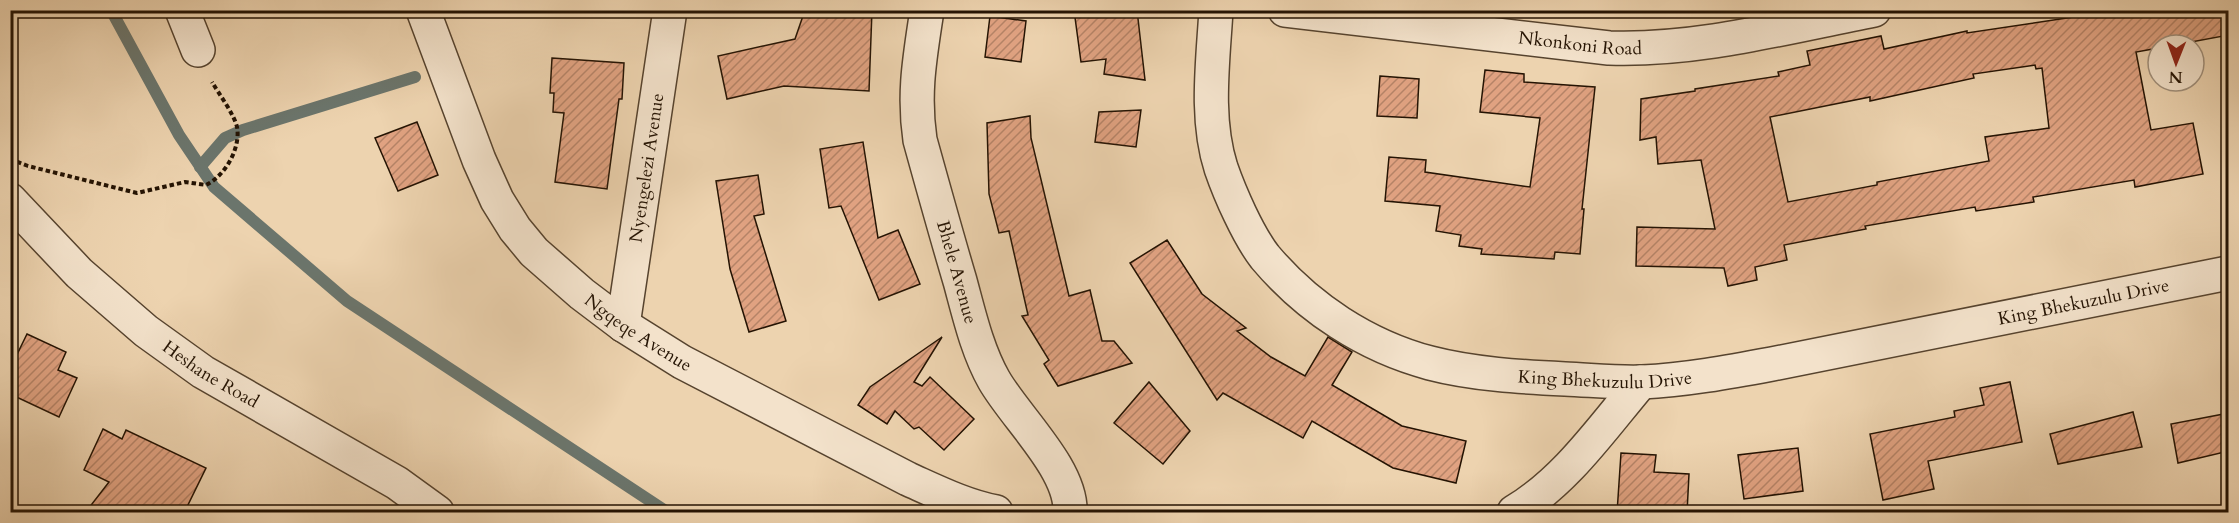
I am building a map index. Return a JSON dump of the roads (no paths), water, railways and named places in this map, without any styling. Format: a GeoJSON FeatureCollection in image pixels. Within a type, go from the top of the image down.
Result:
{"type":"FeatureCollection","features":[{"type":"Feature","properties":{"kind":"street"},"geometry":{"type":"LineString","coordinates":[[182,10],[198,50]]}},
{"type":"Feature","properties":{"kind":"street","name":"Ngqeqe Avenue"},"geometry":{"type":"LineString","coordinates":[[423,10],[479,160],[497,200],[515,229],[534,252],[582,294],[623,325],[682,362],[908,479],[945,496],[996,513]]}},
{"type":"Feature","properties":{"kind":"street","name":"Nyengelezi Avenue"},"geometry":{"type":"LineString","coordinates":[[623,325],[670,10]]}},
{"type":"Feature","properties":{"kind":"street","name":"Bhele Avenue"},"geometry":{"type":"LineString","coordinates":[[927,10],[917,78],[916,112],[920,140],[970,319],[994,380],[1063,481],[1070,504],[1070,513]]}},
{"type":"Feature","properties":{"kind":"street","name":"King Bhekuzulu Drive"},"geometry":{"type":"LineString","coordinates":[[1216,10],[1211,85],[1214,132],[1221,167],[1239,212],[1264,256],[1311,303],[1343,325],[1383,347],[1431,363],[1520,377],[1641,382],[1718,374],[2229,273]]}},
{"type":"Feature","properties":{"kind":"street","name":"Nkonkoni Road"},"geometry":{"type":"LineString","coordinates":[[1285,10],[1496,22],[1609,48],[1642,49],[1717,41],[1874,10]]}},
{"type":"Feature","properties":{"kind":"street","name":"Heshane Road"},"geometry":{"type":"LineString","coordinates":[[10,200],[79,273],[146,331],[203,372],[397,483],[437,513]]}},
{"type":"Feature","properties":{"kind":"street"},"geometry":{"type":"LineString","coordinates":[[1514,513],[1566,471],[1641,382]]}},
{"type":"Feature","properties":{"kind":"waterway"},"geometry":{"type":"LineString","coordinates":[[111,10],[179,135],[214,187],[347,301],[667,512]]}},
{"type":"Feature","properties":{"kind":"waterway"},"geometry":{"type":"LineString","coordinates":[[200,167],[225,138],[243,130],[415,77]]}}]}
